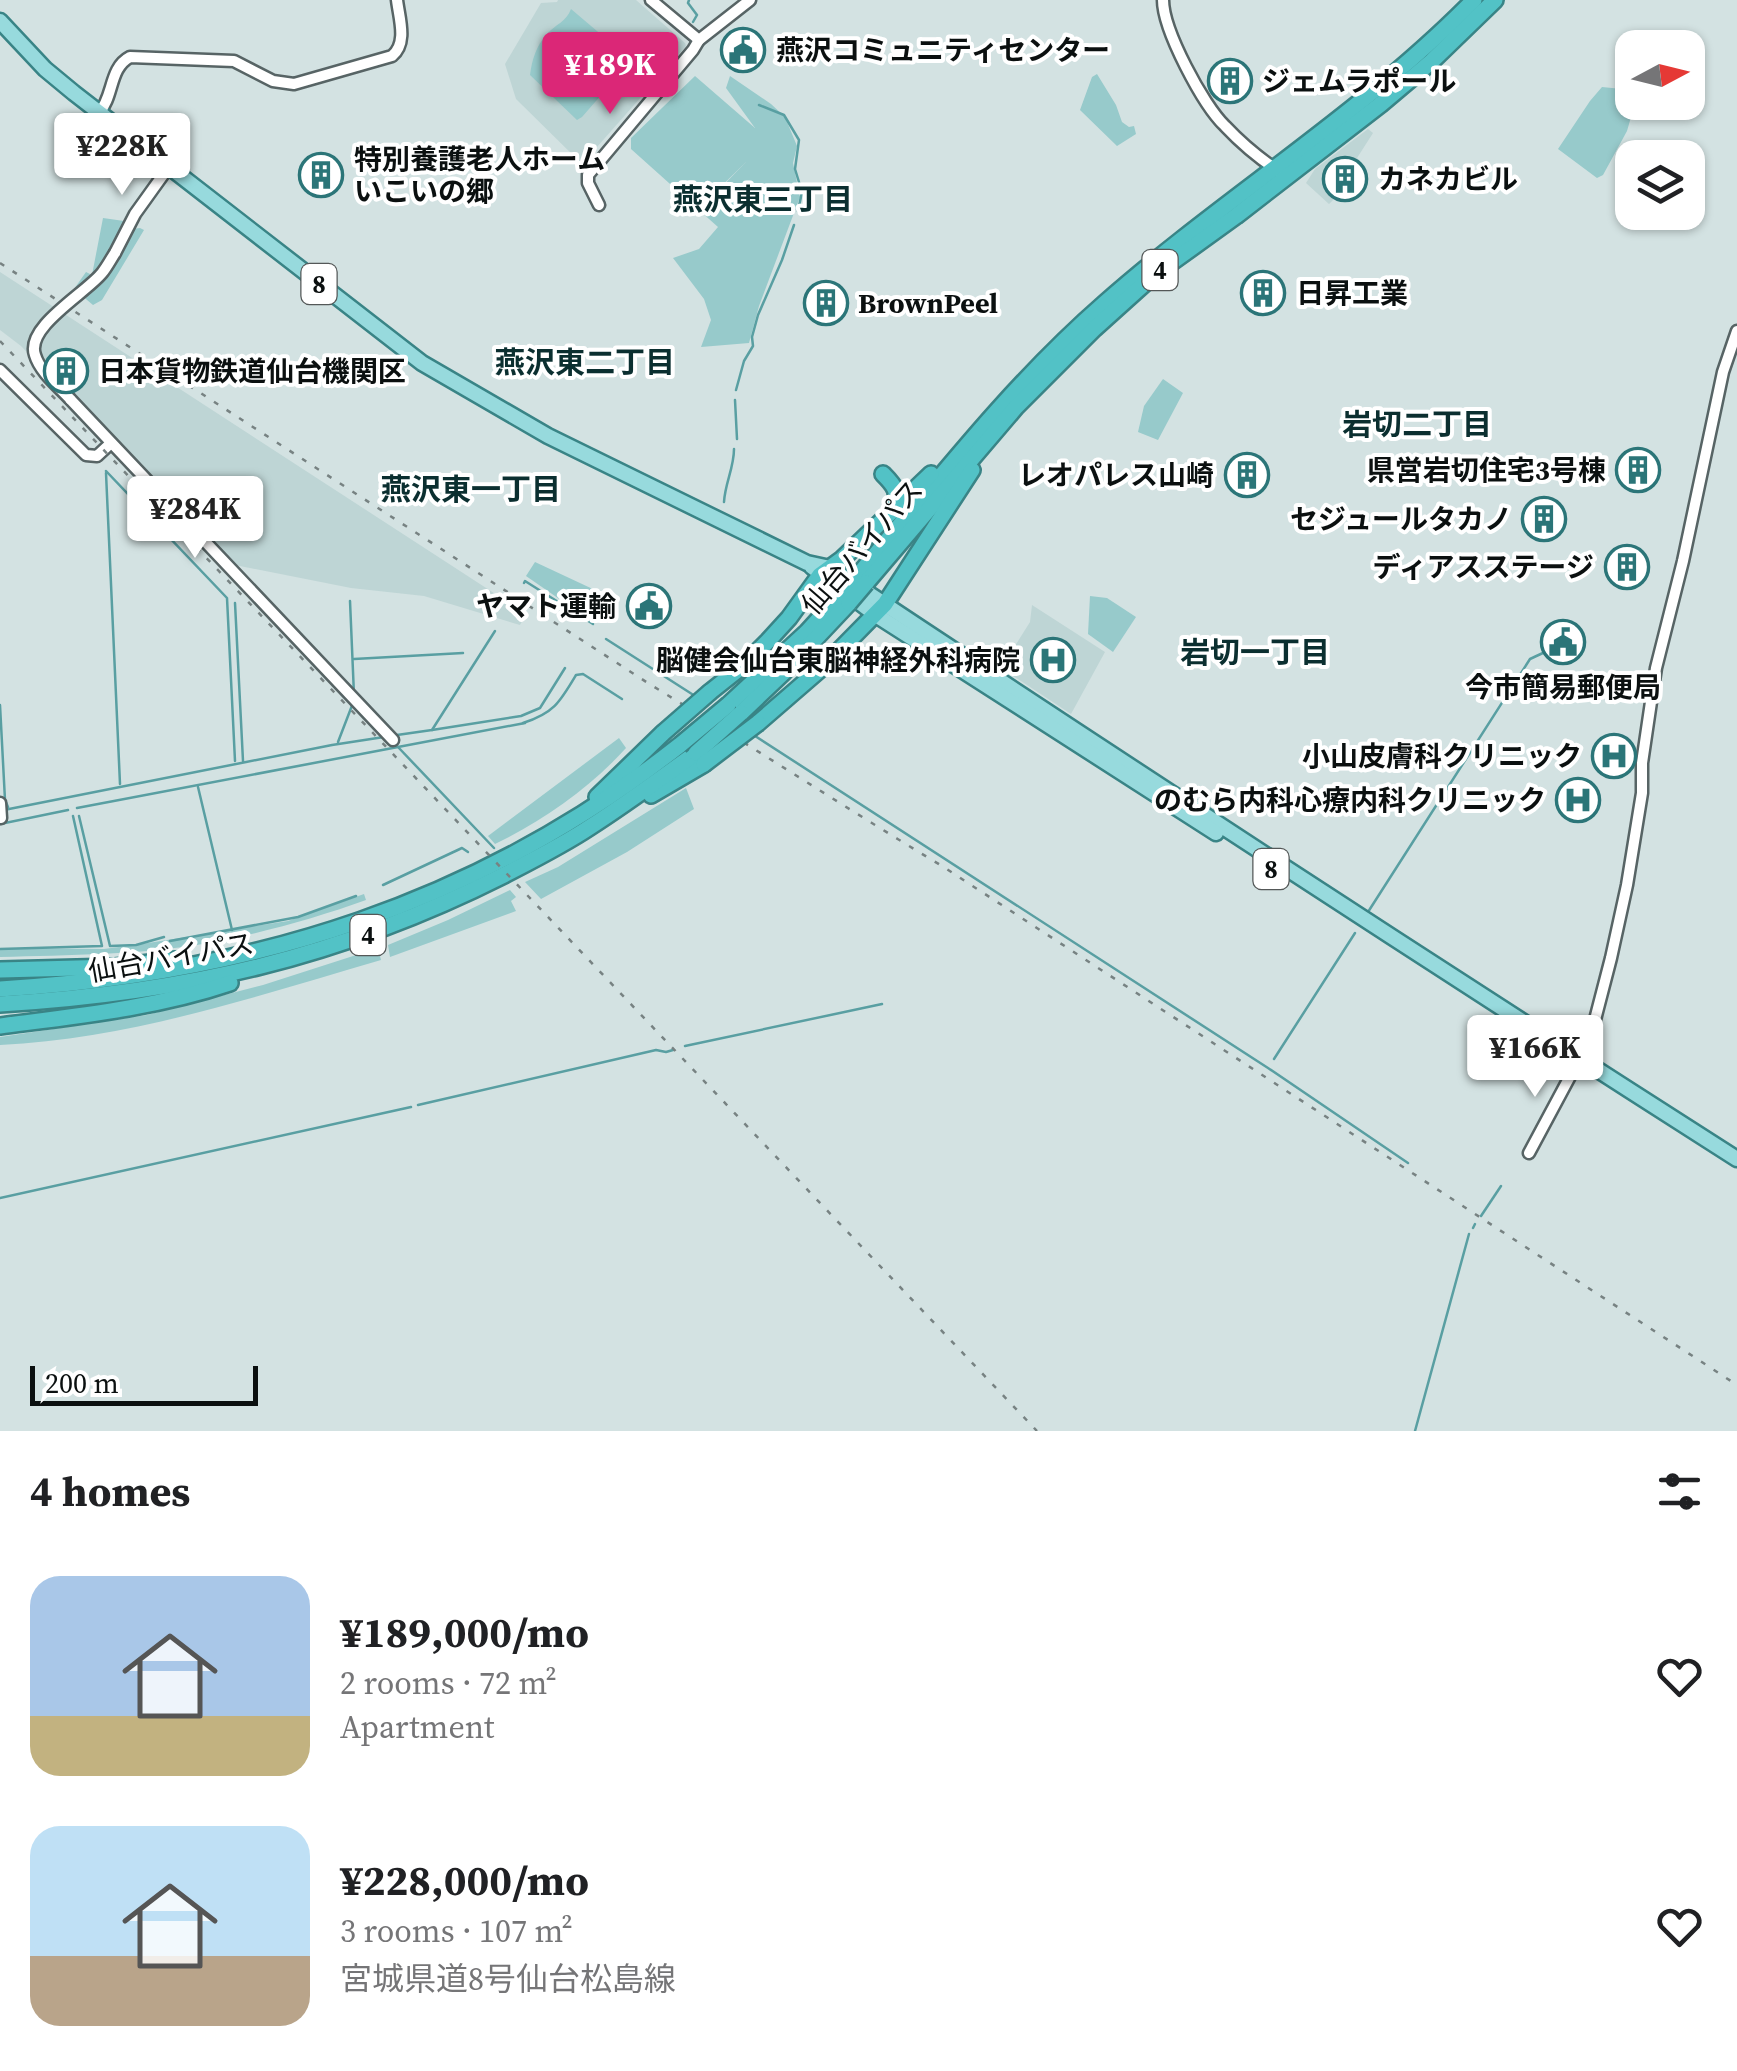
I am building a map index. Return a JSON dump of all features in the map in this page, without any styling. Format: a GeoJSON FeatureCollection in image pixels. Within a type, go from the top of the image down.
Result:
{"type":"FeatureCollection","features":[{"type":"Feature","properties":{"kind":"highway","name":"仙台バイパス"},"geometry":{"type":"LineString","coordinates":[[0,1004],[154,989],[394,925],[473,890],[585,821],[700,759],[735,709],[844,600],[990,427],[1016,407],[1069,352],[1154,275],[1280,172],[1474,0]]}},
{"type":"Feature","properties":{"kind":"highway","name":"仙台バイパス"},"geometry":{"type":"LineString","coordinates":[[1280,172],[1381,104],[1495,0]]}},
{"type":"Feature","properties":{"kind":"highway"},"geometry":{"type":"LineString","coordinates":[[585,821],[663,733],[744,664],[778,629],[825,571],[990,427]]}},
{"type":"Feature","properties":{"kind":"highway"},"geometry":{"type":"LineString","coordinates":[[700,759],[758,724],[881,610],[990,427]]}},
{"type":"Feature","properties":{"kind":"highway"},"geometry":{"type":"LineString","coordinates":[[891,511],[897,490],[883,474],[920,485]]}},
{"type":"Feature","properties":{"kind":"highway","name":"仙台バイパス"},"geometry":{"type":"LineString","coordinates":[[585,821],[680,745],[735,709]]}},
{"type":"Feature","properties":{"kind":"highway"},"geometry":{"type":"LineString","coordinates":[[0,970],[116,966],[219,952],[278,955]]}},
{"type":"Feature","properties":{"kind":"highway","name":"仙台バイパス"},"geometry":{"type":"LineString","coordinates":[[0,989],[98,981],[278,955]]}},
{"type":"Feature","properties":{"kind":"highway"},"geometry":{"type":"LineString","coordinates":[[0,1026],[175,998],[226,984],[278,955]]}},
{"type":"Feature","properties":{"kind":"main road","name":"8"},"geometry":{"type":"LineString","coordinates":[[0,21],[44,69],[359,316],[438,372],[548,436],[825,571],[881,610],[991,676],[1737,1170]]}},
{"type":"Feature","properties":{"kind":"main road","name":"8"},"geometry":{"type":"LineString","coordinates":[[1578,1063],[1737,1159]]}},
{"type":"Feature","properties":{"kind":"street"},"geometry":{"type":"LineString","coordinates":[[99,113],[106,105],[118,65],[130,57],[220,60],[242,64],[272,82],[294,84],[392,56],[402,42],[397,0]]}},
{"type":"Feature","properties":{"kind":"street"},"geometry":{"type":"LineString","coordinates":[[651,0],[700,40]]}},
{"type":"Feature","properties":{"kind":"street"},"geometry":{"type":"LineString","coordinates":[[598,205],[588,174],[700,40],[750,0]]}},
{"type":"Feature","properties":{"kind":"street"},"geometry":{"type":"LineString","coordinates":[[1163,0],[1168,28],[1211,110],[1223,125],[1280,172]]}},
{"type":"Feature","properties":{"kind":"street"},"geometry":{"type":"LineString","coordinates":[[168,168],[135,214],[102,273],[34,338],[33,352],[40,366],[70,399],[392,738]]}},
{"type":"Feature","properties":{"kind":"street"},"geometry":{"type":"LineString","coordinates":[[1529,1153],[1590,1039],[1628,885],[1656,668],[1723,372],[1737,331]]}},
{"type":"Feature","properties":{"kind":"street"},"geometry":{"type":"LineString","coordinates":[[0,370],[86,456],[97,456],[111,443]]}},
{"type":"Feature","properties":{"kind":"street"},"geometry":{"type":"LineString","coordinates":[[0,805],[1,817]]}},
{"type":"Feature","properties":{"kind":"shaded area"},"geometry":{"type":"Polygon","coordinates":[[[636,0],[686,46],[582,164],[516,99],[505,64],[541,3],[636,0]]]}},
{"type":"Feature","properties":{"kind":"shaded area"},"geometry":{"type":"Polygon","coordinates":[[[571,9],[630,59],[577,120],[530,75],[540,43],[571,9]]]}},
{"type":"Feature","properties":{"kind":"shaded area"},"geometry":{"type":"Polygon","coordinates":[[[1097,74],[1122,122],[1134,126],[1136,134],[1117,146],[1080,110],[1092,77],[1097,74]]]}},
{"type":"Feature","properties":{"kind":"shaded area"},"geometry":{"type":"Polygon","coordinates":[[[695,76],[755,128],[726,88],[730,76],[771,104],[785,117],[797,146],[793,163],[800,197],[749,343],[701,347],[711,320],[704,299],[673,258],[699,249],[718,227],[700,209],[747,161],[698,209],[631,149],[631,138],[695,76]]]}},
{"type":"Feature","properties":{"kind":"shaded area"},"geometry":{"type":"Polygon","coordinates":[[[1602,87],[1615,88],[1615,120],[1630,120],[1622,140],[1615,140],[1615,153],[1603,175],[1597,178],[1558,149],[1602,87]]]}},
{"type":"Feature","properties":{"kind":"shaded area"},"geometry":{"type":"Polygon","coordinates":[[[1368,129],[1373,133],[1357,158],[1366,168],[1329,204],[1306,183],[1315,169],[1368,129]]]}},
{"type":"Feature","properties":{"kind":"shaded area"},"geometry":{"type":"Polygon","coordinates":[[[103,218],[124,221],[102,265],[132,229],[144,230],[102,300],[93,305],[74,289],[86,272],[92,275],[103,218]]]}},
{"type":"Feature","properties":{"kind":"shaded area"},"geometry":{"type":"Polygon","coordinates":[[[0,272],[526,614],[520,625],[424,596],[351,588],[230,564],[21,346],[0,330],[0,272]]]}},
{"type":"Feature","properties":{"kind":"shaded area"},"geometry":{"type":"Polygon","coordinates":[[[1163,379],[1183,393],[1158,440],[1138,432],[1144,406],[1163,379]]]}},
{"type":"Feature","properties":{"kind":"shaded area"},"geometry":{"type":"Polygon","coordinates":[[[535,562],[612,598],[594,623],[526,576],[535,562]]]}},
{"type":"Feature","properties":{"kind":"shaded area"},"geometry":{"type":"Polygon","coordinates":[[[1090,596],[1107,598],[1136,617],[1113,652],[1088,634],[1090,596]]]}},
{"type":"Feature","properties":{"kind":"shaded area","name":"脳健会仙台東脳神経外科病院"},"geometry":{"type":"Polygon","coordinates":[[[1032,605],[1105,652],[1071,714],[1001,668],[1030,622],[1032,605]]]}},
{"type":"Feature","properties":{"kind":"shaded area"},"geometry":{"type":"Polygon","coordinates":[[[619,738],[626,748],[565,802],[495,844],[488,836],[619,738]]]}},
{"type":"Feature","properties":{"kind":"shaded area"},"geometry":{"type":"Polygon","coordinates":[[[686,788],[694,809],[627,852],[541,899],[525,882],[558,867],[686,788]]]}},
{"type":"Feature","properties":{"kind":"shaded area"},"geometry":{"type":"Polygon","coordinates":[[[510,890],[516,897],[511,901],[516,911],[390,957],[388,945],[510,890]]]}},
{"type":"Feature","properties":{"kind":"shaded area"},"geometry":{"type":"Polygon","coordinates":[[[364,894],[366,900],[328,913],[209,943],[131,952],[0,957],[0,948],[104,949],[288,921],[364,894]]]}},
{"type":"Feature","properties":{"kind":"shaded area"},"geometry":{"type":"Polygon","coordinates":[[[378,948],[381,960],[193,1014],[97,1034],[0,1045],[0,1037],[147,1015],[263,985],[378,948]]]}},
{"type":"Feature","properties":{"kind":"waterway"},"geometry":{"type":"LineString","coordinates":[[689,0],[697,15],[693,22]]}},
{"type":"Feature","properties":{"kind":"waterway"},"geometry":{"type":"LineString","coordinates":[[759,105],[784,115],[799,140],[795,169],[802,192],[798,211]]}},
{"type":"Feature","properties":{"kind":"waterway"},"geometry":{"type":"LineString","coordinates":[[736,390],[753,346],[758,315],[794,225]]}},
{"type":"Feature","properties":{"kind":"waterway"},"geometry":{"type":"LineString","coordinates":[[735,400],[737,439]]}},
{"type":"Feature","properties":{"kind":"waterway"},"geometry":{"type":"LineString","coordinates":[[724,502],[734,449]]}},
{"type":"Feature","properties":{"kind":"waterway"},"geometry":{"type":"LineString","coordinates":[[106,471],[227,598],[235,761]]}},
{"type":"Feature","properties":{"kind":"waterway"},"geometry":{"type":"LineString","coordinates":[[106,473],[120,784]]}},
{"type":"Feature","properties":{"kind":"waterway"},"geometry":{"type":"LineString","coordinates":[[524,583],[593,624]]}},
{"type":"Feature","properties":{"kind":"waterway"},"geometry":{"type":"LineString","coordinates":[[350,601],[354,695]]}},
{"type":"Feature","properties":{"kind":"waterway"},"geometry":{"type":"LineString","coordinates":[[235,603],[243,761]]}},
{"type":"Feature","properties":{"kind":"waterway"},"geometry":{"type":"LineString","coordinates":[[397,735],[432,730],[495,631]]}},
{"type":"Feature","properties":{"kind":"waterway"},"geometry":{"type":"LineString","coordinates":[[606,639],[695,696]]}},
{"type":"Feature","properties":{"kind":"waterway"},"geometry":{"type":"LineString","coordinates":[[1368,912],[1530,659],[1545,652],[1557,656]]}},
{"type":"Feature","properties":{"kind":"waterway"},"geometry":{"type":"LineString","coordinates":[[354,659],[463,653]]}},
{"type":"Feature","properties":{"kind":"waterway"},"geometry":{"type":"LineString","coordinates":[[432,730],[521,716],[540,708],[565,668]]}},
{"type":"Feature","properties":{"kind":"waterway"},"geometry":{"type":"LineString","coordinates":[[523,723],[555,705],[576,675],[583,674],[622,699]]}},
{"type":"Feature","properties":{"kind":"waterway"},"geometry":{"type":"LineString","coordinates":[[338,742],[353,703]]}},
{"type":"Feature","properties":{"kind":"waterway"},"geometry":{"type":"LineString","coordinates":[[0,705],[8,807]]}},
{"type":"Feature","properties":{"kind":"waterway"},"geometry":{"type":"LineString","coordinates":[[494,848],[398,747],[525,723]]}},
{"type":"Feature","properties":{"kind":"waterway"},"geometry":{"type":"LineString","coordinates":[[752,734],[1408,1163]]}},
{"type":"Feature","properties":{"kind":"waterway"},"geometry":{"type":"LineString","coordinates":[[4,810],[384,737]]}},
{"type":"Feature","properties":{"kind":"waterway"},"geometry":{"type":"LineString","coordinates":[[77,808],[398,747]]}},
{"type":"Feature","properties":{"kind":"waterway"},"geometry":{"type":"LineString","coordinates":[[198,787],[232,930]]}},
{"type":"Feature","properties":{"kind":"waterway"},"geometry":{"type":"LineString","coordinates":[[0,824],[68,810]]}},
{"type":"Feature","properties":{"kind":"waterway"},"geometry":{"type":"LineString","coordinates":[[0,949],[102,946],[73,816]]}},
{"type":"Feature","properties":{"kind":"waterway"},"geometry":{"type":"LineString","coordinates":[[79,816],[110,946],[136,945],[164,937]]}},
{"type":"Feature","properties":{"kind":"waterway"},"geometry":{"type":"LineString","coordinates":[[383,885],[462,848],[468,852]]}},
{"type":"Feature","properties":{"kind":"waterway"},"geometry":{"type":"LineString","coordinates":[[170,941],[298,917],[356,896]]}},
{"type":"Feature","properties":{"kind":"waterway"},"geometry":{"type":"LineString","coordinates":[[1274,1059],[1355,933]]}},
{"type":"Feature","properties":{"kind":"waterway"},"geometry":{"type":"LineString","coordinates":[[685,1046],[882,1004]]}},
{"type":"Feature","properties":{"kind":"waterway"},"geometry":{"type":"LineString","coordinates":[[418,1105],[656,1050],[673,1050]]}},
{"type":"Feature","properties":{"kind":"waterway"},"geometry":{"type":"LineString","coordinates":[[0,1198],[411,1107]]}},
{"type":"Feature","properties":{"kind":"waterway"},"geometry":{"type":"LineString","coordinates":[[1481,1216],[1501,1186]]}},
{"type":"Feature","properties":{"kind":"waterway"},"geometry":{"type":"LineString","coordinates":[[1473,1228],[1475,1224]]}},
{"type":"Feature","properties":{"kind":"waterway"},"geometry":{"type":"LineString","coordinates":[[1415,1431],[1469,1234]]}},
{"type":"Feature","properties":{"kind":"railway"},"geometry":{"type":"LineString","coordinates":[[0,263],[651,685],[942,866],[1737,1385]]}},
{"type":"Feature","properties":{"kind":"railway"},"geometry":{"type":"LineString","coordinates":[[0,341],[1037,1431]]}},
{"type":"Feature","properties":{"kind":"place","name":"燕沢コミュニティセンター"},"geometry":{"type":"Point","coordinates":[743,50]}},
{"type":"Feature","properties":{"kind":"place","name":"ジェムラポール"},"geometry":{"type":"Point","coordinates":[1230,81]}},
{"type":"Feature","properties":{"kind":"place","name":"特別養護老人ホーム いこいの郷"},"geometry":{"type":"Point","coordinates":[321,175]}},
{"type":"Feature","properties":{"kind":"place","name":"カネカビル"},"geometry":{"type":"Point","coordinates":[1345,179]}},
{"type":"Feature","properties":{"kind":"place","name":"日昇工業"},"geometry":{"type":"Point","coordinates":[1263,293]}},
{"type":"Feature","properties":{"kind":"place","name":"BrownPeel"},"geometry":{"type":"Point","coordinates":[826,303]}},
{"type":"Feature","properties":{"kind":"place","name":"日本貨物鉄道仙台機関区"},"geometry":{"type":"Point","coordinates":[66,371]}},
{"type":"Feature","properties":{"kind":"place","name":"県営岩切住宅3号棟"},"geometry":{"type":"Point","coordinates":[1638,470]}},
{"type":"Feature","properties":{"kind":"place","name":"レオパレス山崎"},"geometry":{"type":"Point","coordinates":[1247,475]}},
{"type":"Feature","properties":{"kind":"place","name":"セジュールタカノ"},"geometry":{"type":"Point","coordinates":[1544,519]}},
{"type":"Feature","properties":{"kind":"place","name":"ディアスステージ"},"geometry":{"type":"Point","coordinates":[1627,567]}},
{"type":"Feature","properties":{"kind":"place","name":"ヤマト運輸"},"geometry":{"type":"Point","coordinates":[649,606]}},
{"type":"Feature","properties":{"kind":"place","name":"今市簡易郵便局"},"geometry":{"type":"Point","coordinates":[1563,642]}},
{"type":"Feature","properties":{"kind":"place","name":"脳健会仙台東脳神経外科病院"},"geometry":{"type":"Point","coordinates":[1053,660]}},
{"type":"Feature","properties":{"kind":"place","name":"小山皮膚科クリニック"},"geometry":{"type":"Point","coordinates":[1614,756]}},
{"type":"Feature","properties":{"kind":"place","name":"のむら内科心療内科クリニック"},"geometry":{"type":"Point","coordinates":[1578,800]}},
{"type":"Feature","properties":{"kind":"district","name":"燕沢東三丁目"},"geometry":{"type":"Point","coordinates":[763,200]}},
{"type":"Feature","properties":{"kind":"district","name":"燕沢東二丁目"},"geometry":{"type":"Point","coordinates":[585,363]}},
{"type":"Feature","properties":{"kind":"district","name":"岩切二丁目"},"geometry":{"type":"Point","coordinates":[1417,425]}},
{"type":"Feature","properties":{"kind":"district","name":"燕沢東一丁目"},"geometry":{"type":"Point","coordinates":[471,490]}},
{"type":"Feature","properties":{"kind":"district","name":"岩切一丁目"},"geometry":{"type":"Point","coordinates":[1255,653]}}]}
